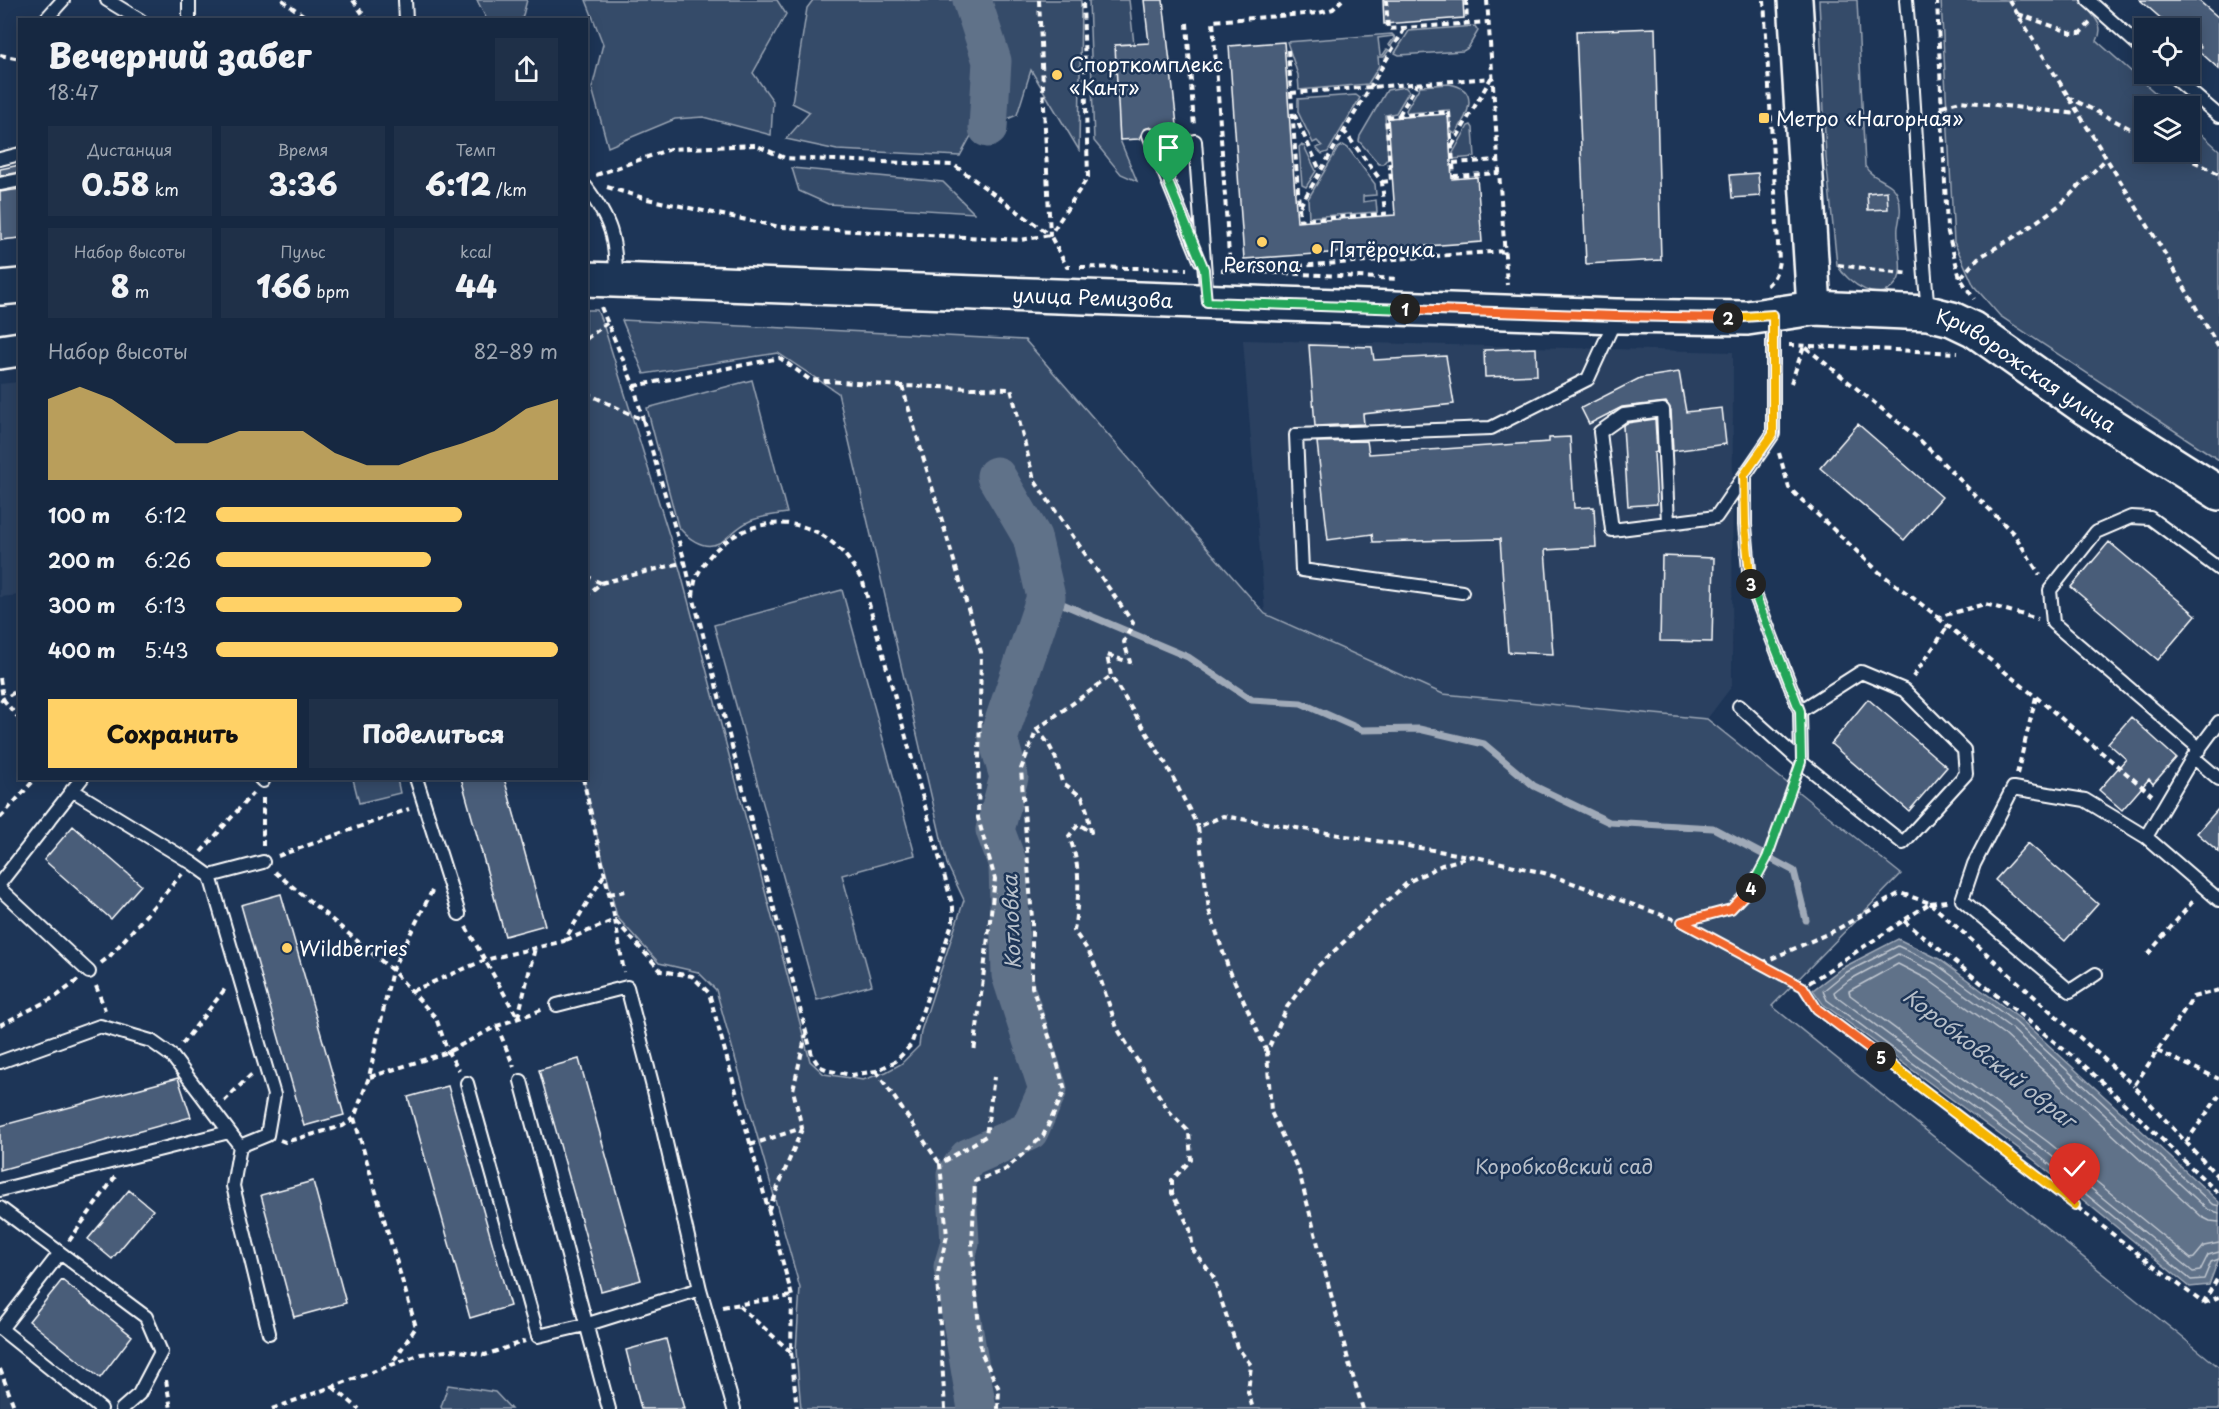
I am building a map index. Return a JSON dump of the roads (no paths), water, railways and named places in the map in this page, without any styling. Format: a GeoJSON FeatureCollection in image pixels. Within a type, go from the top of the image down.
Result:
{"type":"FeatureCollection","features":[{"type":"Feature","properties":{"kind":"street"},"geometry":{"type":"LineString","coordinates":[[1795,0],[1814,308]]}},
{"type":"Feature","properties":{"kind":"street"},"geometry":{"type":"LineString","coordinates":[[0,288],[18,286]]}},
{"type":"Feature","properties":{"kind":"street","name":"улица Ремизова"},"geometry":{"type":"LineString","coordinates":[[601,289],[1207,302],[1616,316],[1747,318],[1773,330],[1814,308]]}},
{"type":"Feature","properties":{"kind":"street","name":"Криворожская улица"},"geometry":{"type":"LineString","coordinates":[[1814,308],[1928,314],[1952,319],[1973,329],[2085,408],[2219,493]]}},
{"type":"Feature","properties":{"kind":"street"},"geometry":{"type":"LineString","coordinates":[[0,352],[18,349]]}},
{"type":"Feature","properties":{"kind":"lane"},"geometry":{"type":"LineString","coordinates":[[47,18],[63,0]]}},
{"type":"Feature","properties":{"kind":"lane"},"geometry":{"type":"LineString","coordinates":[[107,0],[137,18]]}},
{"type":"Feature","properties":{"kind":"lane"},"geometry":{"type":"LineString","coordinates":[[189,0],[189,18]]}},
{"type":"Feature","properties":{"kind":"lane"},"geometry":{"type":"LineString","coordinates":[[405,0],[406,18]]}},
{"type":"Feature","properties":{"kind":"lane"},"geometry":{"type":"LineString","coordinates":[[1906,0],[1921,248],[1928,314]]}},
{"type":"Feature","properties":{"kind":"lane"},"geometry":{"type":"LineString","coordinates":[[2088,0],[2134,41]]}},
{"type":"Feature","properties":{"kind":"lane"},"geometry":{"type":"LineString","coordinates":[[2182,84],[2219,116]]}},
{"type":"Feature","properties":{"kind":"lane"},"geometry":{"type":"LineString","coordinates":[[1149,135],[1204,269]]}},
{"type":"Feature","properties":{"kind":"lane"},"geometry":{"type":"LineString","coordinates":[[1195,141],[1207,302]]}},
{"type":"Feature","properties":{"kind":"lane"},"geometry":{"type":"LineString","coordinates":[[0,159],[18,154]]}},
{"type":"Feature","properties":{"kind":"lane"},"geometry":{"type":"LineString","coordinates":[[0,184],[18,180]]}},
{"type":"Feature","properties":{"kind":"lane"},"geometry":{"type":"LineString","coordinates":[[592,185],[612,233],[616,255],[601,289]]}},
{"type":"Feature","properties":{"kind":"lane"},"geometry":{"type":"LineString","coordinates":[[1462,592],[1302,570],[1296,435],[1491,428],[1588,379],[1616,316]]}},
{"type":"Feature","properties":{"kind":"lane"},"geometry":{"type":"LineString","coordinates":[[1668,523],[1663,410],[1624,415],[1600,432],[1612,530],[1668,523],[1716,516],[1773,434],[1773,330]]}},
{"type":"Feature","properties":{"kind":"lane"},"geometry":{"type":"LineString","coordinates":[[1744,475],[1745,525],[1750,581],[1800,711],[1801,762]]}},
{"type":"Feature","properties":{"kind":"lane"},"geometry":{"type":"LineString","coordinates":[[2219,569],[2150,518],[2131,517],[2096,532],[2050,590],[2053,623],[2197,753],[2219,779]]}},
{"type":"Feature","properties":{"kind":"lane"},"geometry":{"type":"LineString","coordinates":[[1739,706],[1801,762],[1903,843],[1966,774],[1964,750],[1904,690],[1861,672],[1800,711]]}},
{"type":"Feature","properties":{"kind":"lane"},"geometry":{"type":"LineString","coordinates":[[2146,837],[2197,753],[2219,722]]}},
{"type":"Feature","properties":{"kind":"lane"},"geometry":{"type":"LineString","coordinates":[[0,883],[80,780]]}},
{"type":"Feature","properties":{"kind":"lane"},"geometry":{"type":"LineString","coordinates":[[417,780],[459,914]]}},
{"type":"Feature","properties":{"kind":"lane"},"geometry":{"type":"LineString","coordinates":[[2096,974],[2070,991],[1962,900],[1974,864],[2013,788],[2085,800],[2146,837],[2219,900]]}},
{"type":"Feature","properties":{"kind":"lane"},"geometry":{"type":"LineString","coordinates":[[72,790],[192,862],[210,876],[274,1095],[267,1135],[240,1146]]}},
{"type":"Feature","properties":{"kind":"lane"},"geometry":{"type":"LineString","coordinates":[[210,876],[263,862]]}},
{"type":"Feature","properties":{"kind":"lane"},"geometry":{"type":"LineString","coordinates":[[0,890],[89,972]]}},
{"type":"Feature","properties":{"kind":"lane"},"geometry":{"type":"LineString","coordinates":[[557,1005],[627,987],[654,1091],[700,1289],[734,1409]]}},
{"type":"Feature","properties":{"kind":"lane"},"geometry":{"type":"LineString","coordinates":[[0,1062],[100,1026],[151,1041],[172,1056],[240,1146],[233,1186],[269,1333]]}},
{"type":"Feature","properties":{"kind":"lane"},"geometry":{"type":"LineString","coordinates":[[521,1081],[609,1409]]}},
{"type":"Feature","properties":{"kind":"lane"},"geometry":{"type":"LineString","coordinates":[[467,1083],[538,1336],[585,1325],[700,1289]]}},
{"type":"Feature","properties":{"kind":"lane"},"geometry":{"type":"LineString","coordinates":[[0,1190],[229,1132]]}},
{"type":"Feature","properties":{"kind":"lane"},"geometry":{"type":"LineString","coordinates":[[0,1208],[146,1317],[161,1352],[139,1394],[122,1409]]}},
{"type":"Feature","properties":{"kind":"lane"},"geometry":{"type":"LineString","coordinates":[[60,1253],[1,1329],[101,1409]]}},
{"type":"Feature","properties":{"kind":"water"},"geometry":{"type":"Polygon","coordinates":[[[1898,939],[1939,959],[2019,1018],[2219,1202],[2219,1258],[2209,1285],[2190,1287],[2034,1160],[1823,1004],[1813,990],[1842,968],[1898,939]]]}},
{"type":"Feature","properties":{"kind":"waterway","name":"Котловка"},"geometry":{"type":"LineString","coordinates":[[972,0],[992,61],[988,128]]}},
{"type":"Feature","properties":{"kind":"waterway","name":"Котловка"},"geometry":{"type":"LineString","coordinates":[[977,1409],[953,1267],[960,1243],[956,1175],[968,1158],[1029,1131],[1048,1089],[1011,975],[1008,865],[995,830],[1009,777],[998,739],[1046,597],[1032,537],[996,476]]}},
{"type":"Feature","properties":{"kind":"waterway","name":"Коробковский овраг"},"geometry":{"type":"LineString","coordinates":[[1046,597],[1188,657],[1252,700],[1301,703],[1362,730],[1419,729],[1484,744],[1534,786],[1609,822],[1713,828],[1794,871],[1806,920]]}},
{"type":"Feature","properties":{"kind":"place","name":"Спорткомплекс «Кант»"},"geometry":{"type":"Point","coordinates":[1057,75]}},
{"type":"Feature","properties":{"kind":"place","name":"Метро «Нагорная»"},"geometry":{"type":"Point","coordinates":[1764,118]}},
{"type":"Feature","properties":{"kind":"place","name":"Persona"},"geometry":{"type":"Point","coordinates":[1262,242]}},
{"type":"Feature","properties":{"kind":"place","name":"Пятёрочка"},"geometry":{"type":"Point","coordinates":[1317,249]}},
{"type":"Feature","properties":{"kind":"place","name":"Wildberries"},"geometry":{"type":"Point","coordinates":[287,948]}},
{"type":"Feature","properties":{"kind":"park label","name":"Коробковский сад"},"geometry":{"type":"Point","coordinates":[1564,1166]}}]}
